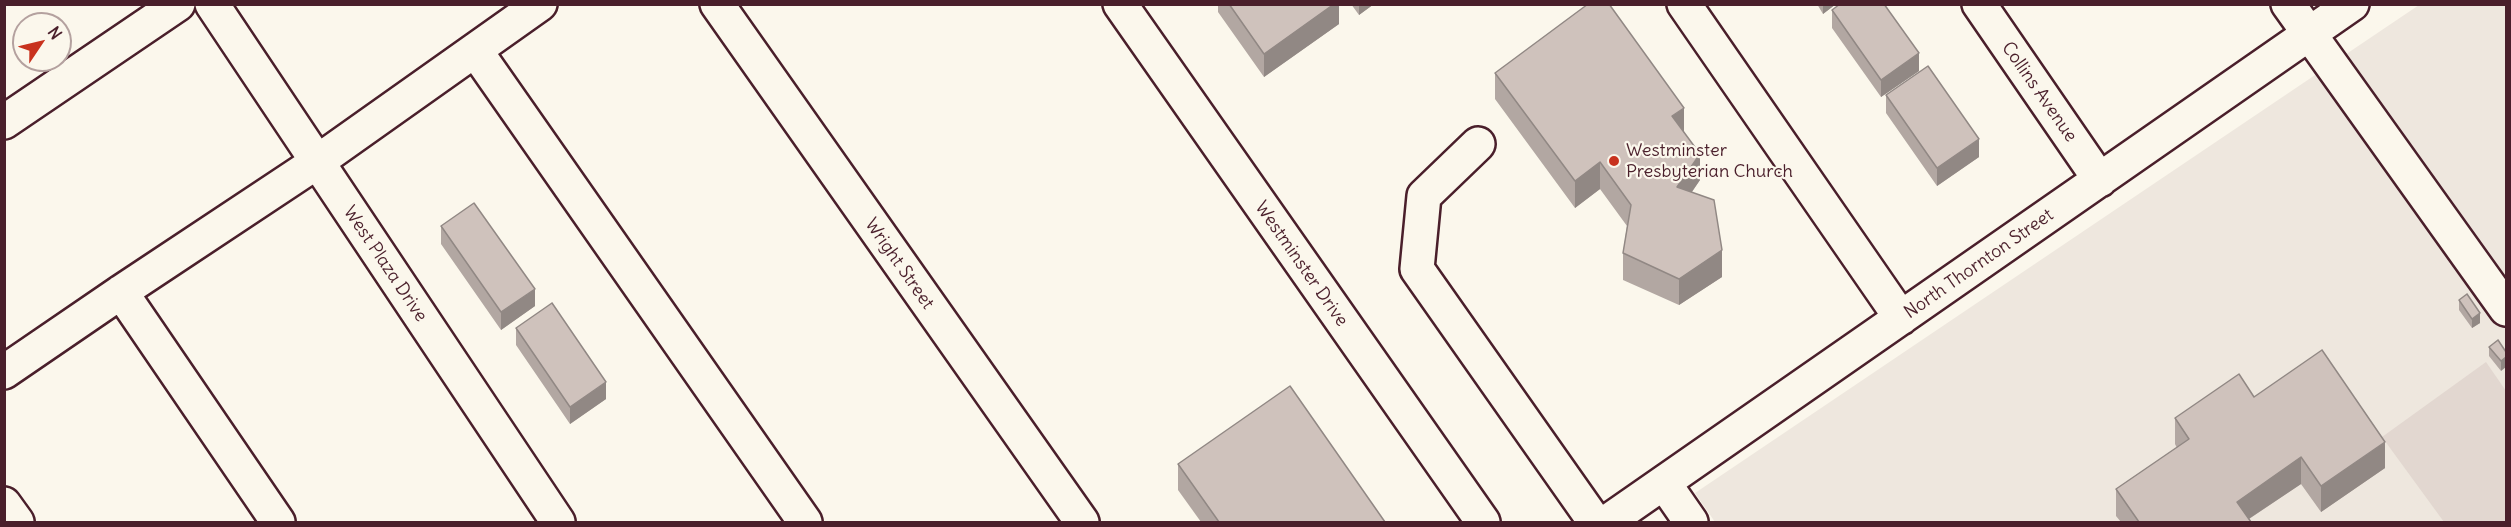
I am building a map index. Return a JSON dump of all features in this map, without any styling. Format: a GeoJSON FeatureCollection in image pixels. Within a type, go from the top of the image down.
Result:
{"type":"FeatureCollection","features":[{"type":"Feature","properties":{"kind":"street"},"geometry":{"type":"LineString","coordinates":[[4,122],[178,4]]}},
{"type":"Feature","properties":{"kind":"street","name":"West Plaza Drive"},"geometry":{"type":"LineString","coordinates":[[212,4],[558,522]]}},
{"type":"Feature","properties":{"kind":"street"},"geometry":{"type":"LineString","coordinates":[[4,372],[317,162],[540,4]]}},
{"type":"Feature","properties":{"kind":"street","name":"Wright Street"},"geometry":{"type":"LineString","coordinates":[[717,4],[1082,522]]}},
{"type":"Feature","properties":{"kind":"street","name":"Westminster Drive"},"geometry":{"type":"LineString","coordinates":[[1120,4],[1483,522]]}},
{"type":"Feature","properties":{"kind":"street"},"geometry":{"type":"LineString","coordinates":[[1684,4],[1900,318]]}},
{"type":"Feature","properties":{"kind":"street","name":"Collins Avenue"},"geometry":{"type":"LineString","coordinates":[[1979,4],[2100,180]]}},
{"type":"Feature","properties":{"kind":"street"},"geometry":{"type":"LineString","coordinates":[[2288,4],[2506,309]]}},
{"type":"Feature","properties":{"kind":"street","name":"North Thornton Street"},"geometry":{"type":"LineString","coordinates":[[1607,522],[2352,4]]}},
{"type":"Feature","properties":{"kind":"street"},"geometry":{"type":"LineString","coordinates":[[475,50],[804,522]]}},
{"type":"Feature","properties":{"kind":"street"},"geometry":{"type":"LineString","coordinates":[[1478,144],[1424,196],[1417,269],[1595,522]]}},
{"type":"Feature","properties":{"kind":"street"},"geometry":{"type":"LineString","coordinates":[[121,292],[278,522]]}},
{"type":"Feature","properties":{"kind":"street"},"geometry":{"type":"LineString","coordinates":[[1664,483],[1691,522]]}},
{"type":"Feature","properties":{"kind":"street"},"geometry":{"type":"LineString","coordinates":[[4,504],[17,522]]}},
{"type":"Feature","properties":{"kind":"shaded area"},"geometry":{"type":"Polygon","coordinates":[[[2419,5],[2506,5],[2506,522],[1715,522],[1695,493],[2419,5]]]}},
{"type":"Feature","properties":{"kind":"shaded area"},"geometry":{"type":"Polygon","coordinates":[[[2486,362],[2506,391],[2506,522],[2444,522],[2382,437],[2486,362]]]}},
{"type":"Feature","properties":{"kind":"building"},"geometry":{"type":"Polygon","coordinates":[[[1229,4],[1334,4],[1264,54],[1229,4]]]}},
{"type":"Feature","properties":{"kind":"building","name":"Westminster Presbyterian Church"},"geometry":{"type":"Polygon","coordinates":[[[1588,4],[1609,4],[1684,108],[1672,116],[1700,154],[1677,187],[1714,200],[1722,250],[1679,279],[1623,253],[1631,205],[1600,162],[1575,181],[1495,73],[1588,4]]]}},
{"type":"Feature","properties":{"kind":"building"},"geometry":{"type":"Polygon","coordinates":[[[1840,4],[1884,4],[1919,53],[1881,80],[1832,10],[1840,4]]]}},
{"type":"Feature","properties":{"kind":"building"},"geometry":{"type":"Polygon","coordinates":[[[1928,66],[1979,139],[1937,168],[1886,95],[1928,66]]]}},
{"type":"Feature","properties":{"kind":"building"},"geometry":{"type":"Polygon","coordinates":[[[474,203],[535,289],[501,312],[441,226],[474,203]]]}},
{"type":"Feature","properties":{"kind":"building"},"geometry":{"type":"Polygon","coordinates":[[[2467,294],[2480,313],[2472,319],[2459,300],[2467,294]]]}},
{"type":"Feature","properties":{"kind":"building"},"geometry":{"type":"Polygon","coordinates":[[[552,303],[606,382],[570,407],[516,328],[552,303]]]}},
{"type":"Feature","properties":{"kind":"building"},"geometry":{"type":"Polygon","coordinates":[[[2498,340],[2506,352],[2506,357],[2501,361],[2489,347],[2498,340]]]}},
{"type":"Feature","properties":{"kind":"building"},"geometry":{"type":"Polygon","coordinates":[[[2322,350],[2385,442],[2321,486],[2301,457],[2237,502],[2251,522],[2139,522],[2116,489],[2189,439],[2175,418],[2239,374],[2254,397],[2322,350]]]}},
{"type":"Feature","properties":{"kind":"building"},"geometry":{"type":"Polygon","coordinates":[[[1290,386],[1385,522],[1219,522],[1178,464],[1290,386]]]}},
{"type":"Feature","properties":{"kind":"place","name":"Westminster Presbyterian Church"},"geometry":{"type":"Point","coordinates":[1614,161]}}]}
